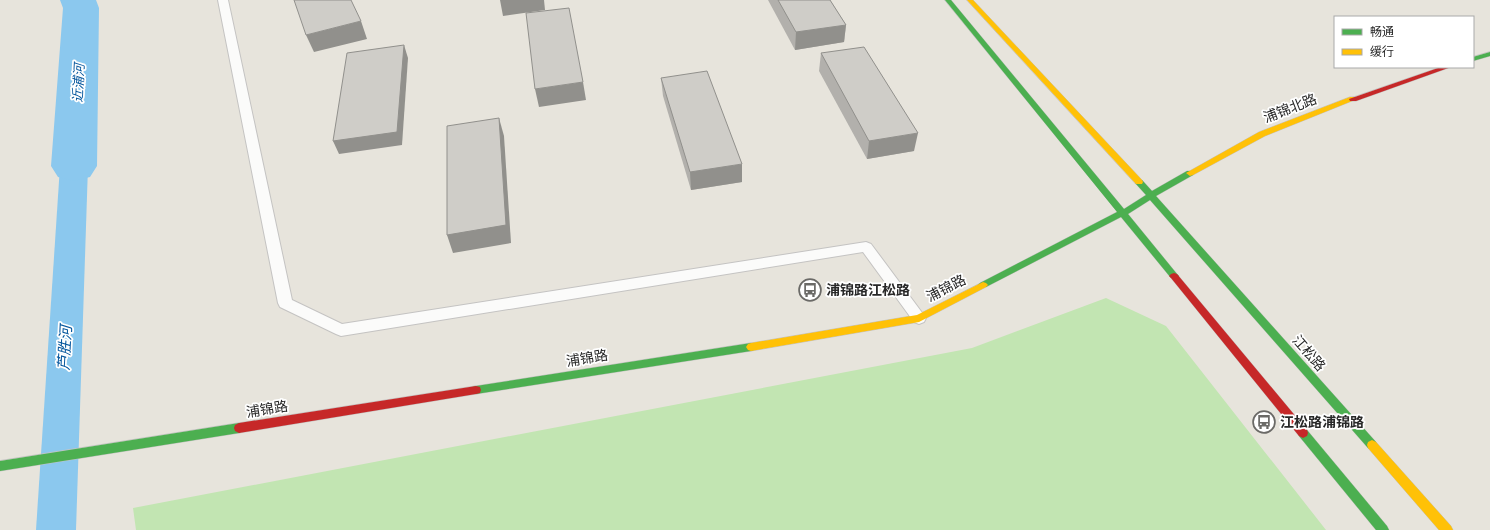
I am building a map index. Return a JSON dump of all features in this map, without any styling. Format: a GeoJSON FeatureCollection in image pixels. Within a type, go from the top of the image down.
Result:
{"type":"FeatureCollection","features":[{"type":"Feature","properties":{"kind":"street"},"geometry":{"type":"LineString","coordinates":[[948,0],[1383,530]]}},
{"type":"Feature","properties":{"kind":"street","name":"江松路"},"geometry":{"type":"LineString","coordinates":[[970,0],[1151,195],[1447,530]]}},
{"type":"Feature","properties":{"kind":"street"},"geometry":{"type":"LineString","coordinates":[[1474,59],[1490,54]]}},
{"type":"Feature","properties":{"kind":"street","name":"浦锦北路"},"geometry":{"type":"LineString","coordinates":[[1151,195],[1262,134],[1346,101],[1445,68]]}},
{"type":"Feature","properties":{"kind":"street","name":"浦锦路"},"geometry":{"type":"LineString","coordinates":[[0,466],[825,335],[920,318],[1123,213],[1151,195]]}},
{"type":"Feature","properties":{"kind":"lane"},"geometry":{"type":"LineString","coordinates":[[223,0],[285,303],[341,330],[866,246],[920,318]]}},
{"type":"Feature","properties":{"kind":"green space"},"geometry":{"type":"Polygon","coordinates":[[[1106,298],[1166,326],[1326,530],[136,530],[133,508],[972,348],[1106,298]]]}},
{"type":"Feature","properties":{"kind":"building"},"geometry":{"type":"Polygon","coordinates":[[[294,0],[351,0],[361,21],[306,35],[294,0]]]}},
{"type":"Feature","properties":{"kind":"building"},"geometry":{"type":"Polygon","coordinates":[[[778,0],[830,0],[846,25],[796,32],[778,0]]]}},
{"type":"Feature","properties":{"kind":"building"},"geometry":{"type":"Polygon","coordinates":[[[569,8],[583,82],[535,89],[526,13],[569,8]]]}},
{"type":"Feature","properties":{"kind":"building"},"geometry":{"type":"Polygon","coordinates":[[[404,45],[397,132],[333,141],[347,53],[404,45]]]}},
{"type":"Feature","properties":{"kind":"building"},"geometry":{"type":"Polygon","coordinates":[[[864,47],[918,133],[869,141],[821,53],[864,47]]]}},
{"type":"Feature","properties":{"kind":"building"},"geometry":{"type":"Polygon","coordinates":[[[707,71],[742,164],[690,172],[661,78],[707,71]]]}},
{"type":"Feature","properties":{"kind":"building"},"geometry":{"type":"Polygon","coordinates":[[[499,118],[506,225],[447,235],[447,126],[499,118]]]}},
{"type":"Feature","properties":{"kind":"waterway","name":"近浦河"},"geometry":{"type":"LineString","coordinates":[[74,166],[81,8],[78,0]]}},
{"type":"Feature","properties":{"kind":"waterway","name":"芦胜河"},"geometry":{"type":"LineString","coordinates":[[56,530],[74,166]]}},
{"type":"Feature","properties":{"kind":"traffic: fast"},"geometry":{"type":"LineString","coordinates":[[948,0],[1174,276]]}},
{"type":"Feature","properties":{"kind":"traffic: fast"},"geometry":{"type":"LineString","coordinates":[[1474,59],[1490,54]]}},
{"type":"Feature","properties":{"kind":"traffic: fast"},"geometry":{"type":"LineString","coordinates":[[983,285],[1123,213],[1190,173]]}},
{"type":"Feature","properties":{"kind":"traffic: fast"},"geometry":{"type":"LineString","coordinates":[[1139,182],[1372,445]]}},
{"type":"Feature","properties":{"kind":"traffic: fast"},"geometry":{"type":"LineString","coordinates":[[476,390],[751,347]]}},
{"type":"Feature","properties":{"kind":"traffic: fast"},"geometry":{"type":"LineString","coordinates":[[0,466],[239,428]]}},
{"type":"Feature","properties":{"kind":"traffic: fast"},"geometry":{"type":"LineString","coordinates":[[1303,433],[1383,530]]}},
{"type":"Feature","properties":{"kind":"traffic: slow"},"geometry":{"type":"LineString","coordinates":[[970,0],[1139,182]]}},
{"type":"Feature","properties":{"kind":"traffic: slow"},"geometry":{"type":"LineString","coordinates":[[1190,173],[1262,134],[1353,99]]}},
{"type":"Feature","properties":{"kind":"traffic: slow"},"geometry":{"type":"LineString","coordinates":[[751,347],[919,318],[983,285]]}},
{"type":"Feature","properties":{"kind":"traffic: slow"},"geometry":{"type":"LineString","coordinates":[[1372,445],[1447,530]]}},
{"type":"Feature","properties":{"kind":"traffic: jam"},"geometry":{"type":"LineString","coordinates":[[1353,99],[1445,68]]}},
{"type":"Feature","properties":{"kind":"traffic: jam"},"geometry":{"type":"LineString","coordinates":[[1174,276],[1303,433]]}},
{"type":"Feature","properties":{"kind":"traffic: jam"},"geometry":{"type":"LineString","coordinates":[[239,428],[476,390]]}},
{"type":"Feature","properties":{"kind":"place","name":"浦锦路江松路"},"geometry":{"type":"Point","coordinates":[810,290]}},
{"type":"Feature","properties":{"kind":"place","name":"江松路浦锦路"},"geometry":{"type":"Point","coordinates":[1264,422]}}]}
